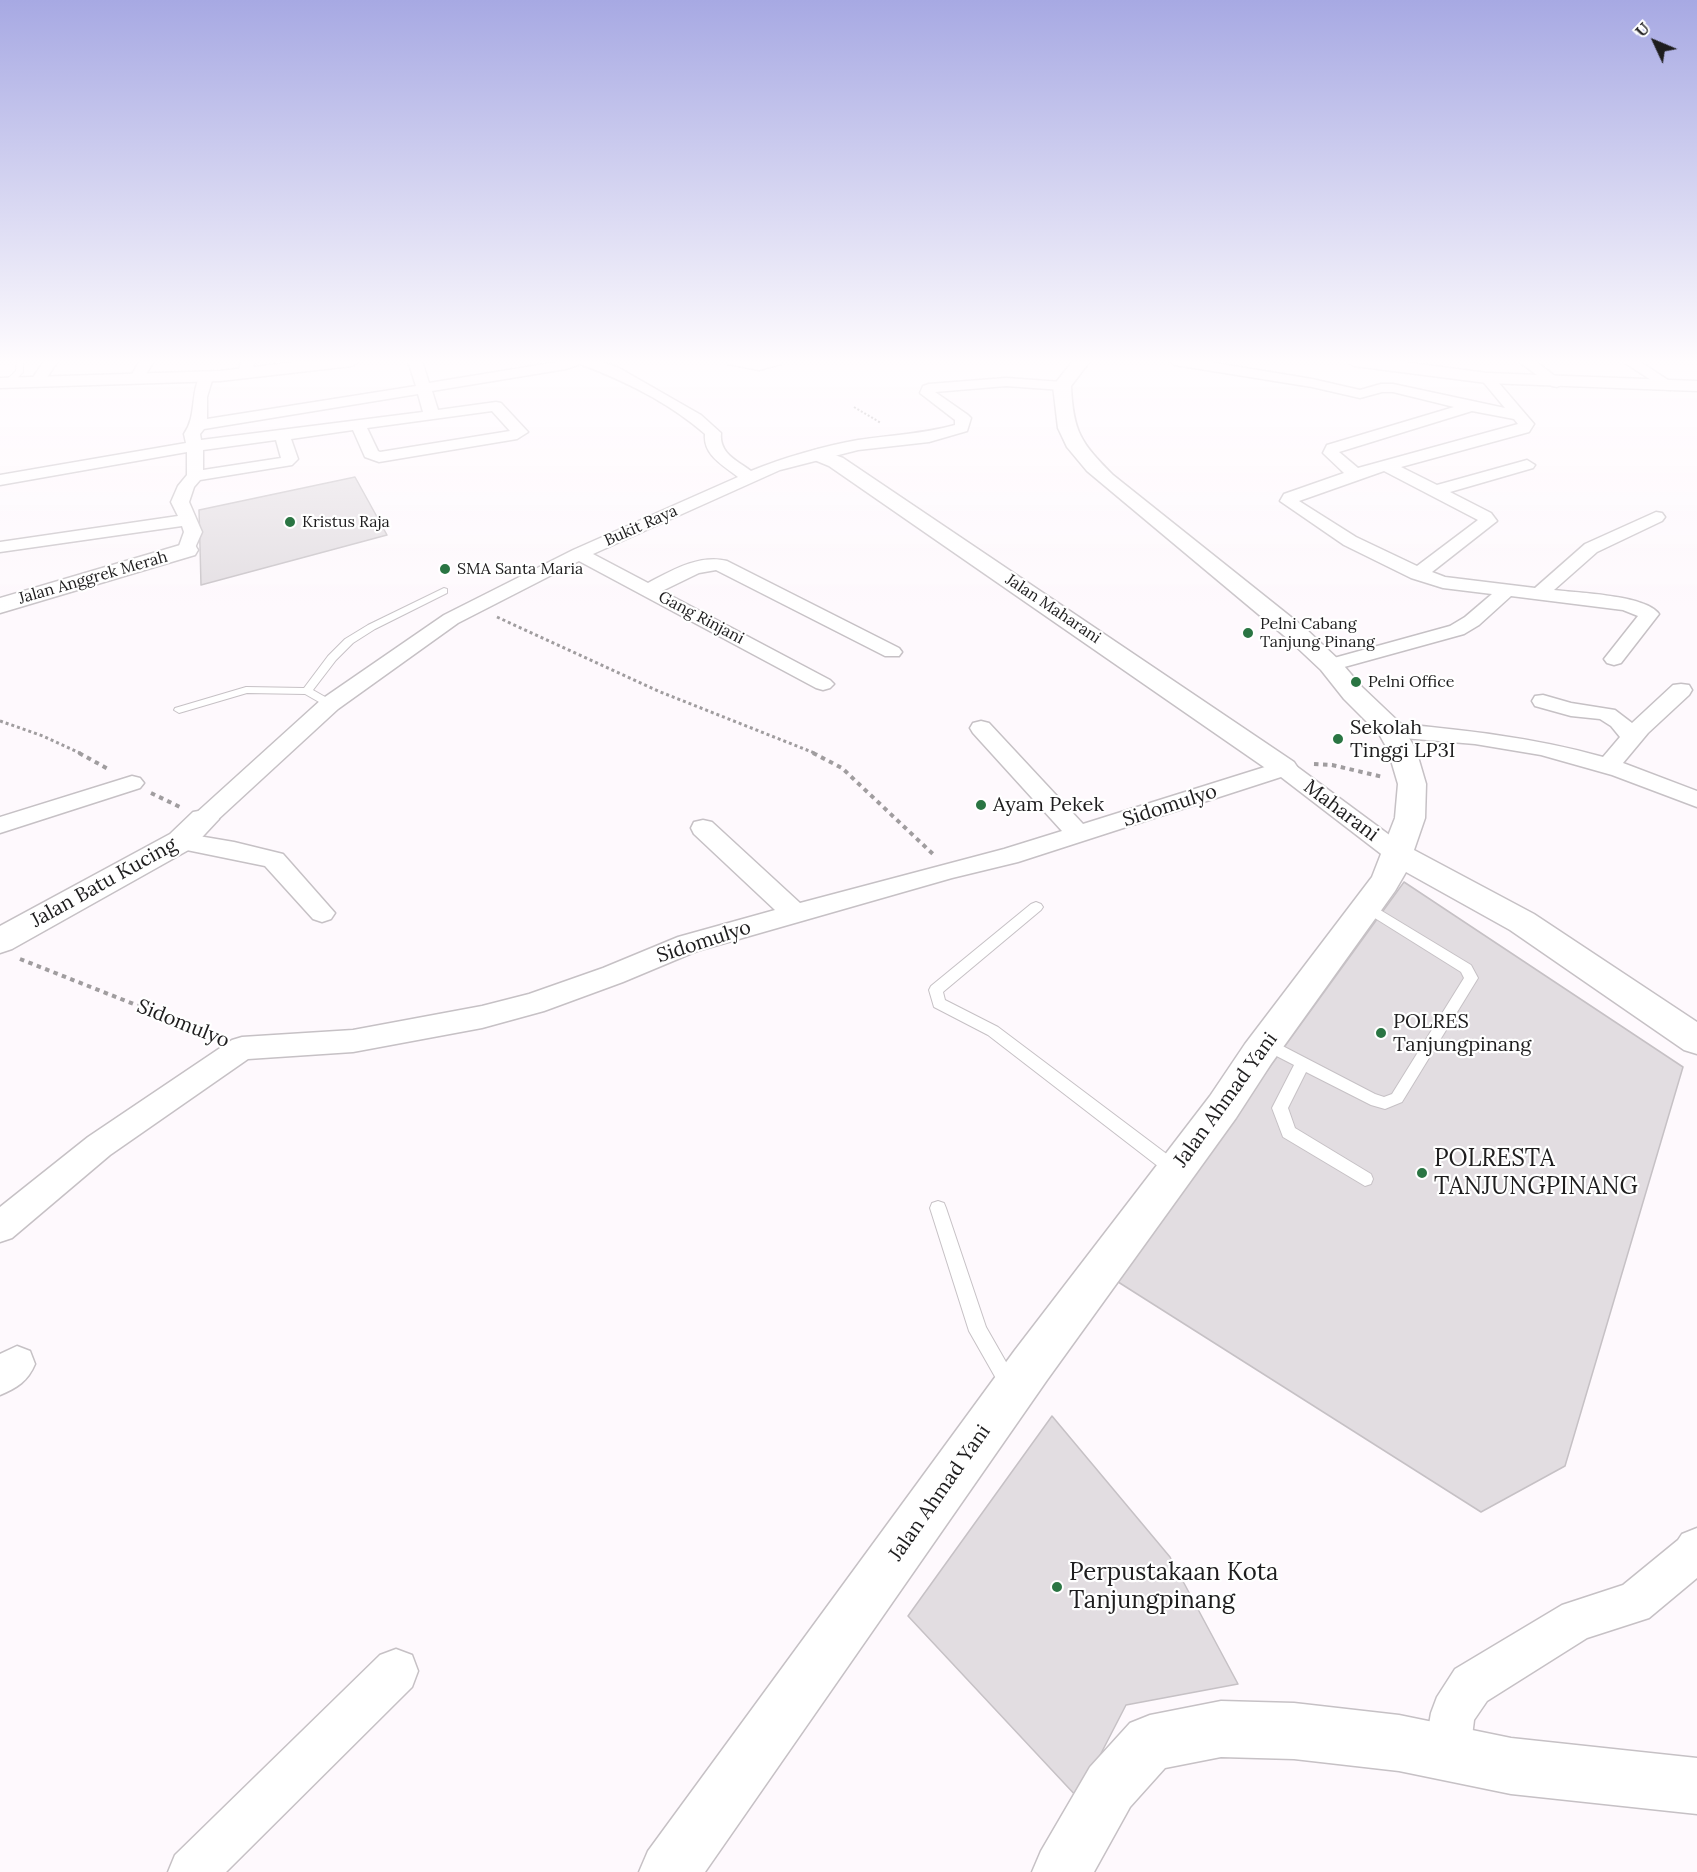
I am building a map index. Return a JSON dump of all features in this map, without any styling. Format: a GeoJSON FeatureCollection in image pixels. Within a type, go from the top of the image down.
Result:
{"type":"FeatureCollection","features":[{"type":"Feature","properties":{"kind":"main road","name":"Jalan Ahmad Yani"},"geometry":{"type":"LineString","coordinates":[[669,1872],[1014,1390],[1367,907],[1392,868],[1410,818],[1412,784],[1402,750],[1391,730],[1353,693],[1330,665],[1261,604],[1106,479],[1078,448]]}},
{"type":"Feature","properties":{"kind":"main road","name":"Jalan Maharani"},"geometry":{"type":"LineString","coordinates":[[819,455],[836,462],[1284,768]]}},
{"type":"Feature","properties":{"kind":"main road","name":"Jalan Anggrek Merah"},"geometry":{"type":"LineString","coordinates":[[0,606],[187,548]]}},
{"type":"Feature","properties":{"kind":"main road","name":"Jalan Batu Kucing"},"geometry":{"type":"LineString","coordinates":[[5,948],[181,841],[204,819]]}},
{"type":"Feature","properties":{"kind":"main road"},"geometry":{"type":"LineString","coordinates":[[1398,854],[1522,922],[1697,1040]]}},
{"type":"Feature","properties":{"kind":"main road"},"geometry":{"type":"LineString","coordinates":[[1062,1872],[1110,1787],[1150,1743],[1221,1729],[1294,1731],[1399,1743],[1511,1767],[1697,1786]]}},
{"type":"Feature","properties":{"kind":"street"},"geometry":{"type":"LineString","coordinates":[[0,480],[181,448]]}},
{"type":"Feature","properties":{"kind":"street"},"geometry":{"type":"LineString","coordinates":[[195,448],[195,476]]}},
{"type":"Feature","properties":{"kind":"street"},"geometry":{"type":"LineString","coordinates":[[187,548],[193,532],[180,502],[186,486],[195,476],[286,462],[290,459],[288,448]]}},
{"type":"Feature","properties":{"kind":"street"},"geometry":{"type":"LineString","coordinates":[[368,448],[371,454],[379,457],[434,448]]}},
{"type":"Feature","properties":{"kind":"street"},"geometry":{"type":"LineString","coordinates":[[715,448],[717,453],[749,478]]}},
{"type":"Feature","properties":{"kind":"street","name":"Bukit Raya"},"geometry":{"type":"LineString","coordinates":[[204,819],[330,704],[451,619],[579,554],[774,467],[844,448]]}},
{"type":"Feature","properties":{"kind":"street"},"geometry":{"type":"LineString","coordinates":[[1333,448],[1331,453],[1355,474]]}},
{"type":"Feature","properties":{"kind":"street"},"geometry":{"type":"LineString","coordinates":[[1455,448],[1355,474],[1290,498],[1288,501],[1350,541],[1418,574],[1443,582],[1505,592],[1539,594],[1626,606],[1649,614],[1614,659]]}},
{"type":"Feature","properties":{"kind":"street"},"geometry":{"type":"LineString","coordinates":[[1436,491],[1527,465]]}},
{"type":"Feature","properties":{"kind":"street"},"geometry":{"type":"LineString","coordinates":[[1387,466],[1485,517],[1488,521],[1418,574]]}},
{"type":"Feature","properties":{"kind":"street"},"geometry":{"type":"LineString","coordinates":[[1539,594],[1591,548],[1656,517]]}},
{"type":"Feature","properties":{"kind":"street"},"geometry":{"type":"LineString","coordinates":[[0,547],[188,520]]}},
{"type":"Feature","properties":{"kind":"street","name":"Gang Rinjani"},"geometry":{"type":"LineString","coordinates":[[579,554],[823,684]]}},
{"type":"Feature","properties":{"kind":"street"},"geometry":{"type":"LineString","coordinates":[[648,590],[710,564],[720,566],[891,652]]}},
{"type":"Feature","properties":{"kind":"street"},"geometry":{"type":"LineString","coordinates":[[1330,665],[1457,630],[1472,621],[1505,592]]}},
{"type":"Feature","properties":{"kind":"street"},"geometry":{"type":"LineString","coordinates":[[1609,765],[1632,736],[1682,690]]}},
{"type":"Feature","properties":{"kind":"street"},"geometry":{"type":"LineString","coordinates":[[1543,701],[1575,710],[1598,710],[1619,720],[1632,736]]}},
{"type":"Feature","properties":{"kind":"street"},"geometry":{"type":"LineString","coordinates":[[981,728],[1080,835]]}},
{"type":"Feature","properties":{"kind":"street"},"geometry":{"type":"LineString","coordinates":[[1391,730],[1486,739],[1609,765],[1693,793]]}},
{"type":"Feature","properties":{"kind":"street","name":"Sidomulyo"},"geometry":{"type":"LineString","coordinates":[[242,1048],[353,1041],[482,1017],[613,975],[688,944],[950,870],[1009,856],[1284,768]]}},
{"type":"Feature","properties":{"kind":"street","name":"Maharani"},"geometry":{"type":"LineString","coordinates":[[1284,768],[1398,854]]}},
{"type":"Feature","properties":{"kind":"street"},"geometry":{"type":"LineString","coordinates":[[0,825],[132,783]]}},
{"type":"Feature","properties":{"kind":"street"},"geometry":{"type":"LineString","coordinates":[[704,828],[795,914]]}},
{"type":"Feature","properties":{"kind":"street"},"geometry":{"type":"LineString","coordinates":[[181,841],[234,849],[274,860],[322,913]]}},
{"type":"Feature","properties":{"kind":"street"},"geometry":{"type":"LineString","coordinates":[[0,1227],[99,1146],[242,1048]]}},
{"type":"Feature","properties":{"kind":"street"},"geometry":{"type":"LineString","coordinates":[[1447,1753],[1453,1713],[1471,1685],[1577,1620],[1634,1603],[1693,1555],[1697,1549]]}},
{"type":"Feature","properties":{"kind":"street"},"geometry":{"type":"LineString","coordinates":[[192,1872],[396,1671]]}},
{"type":"Feature","properties":{"kind":"lane"},"geometry":{"type":"LineString","coordinates":[[307,691],[347,643],[368,629],[425,603],[444,591]]}},
{"type":"Feature","properties":{"kind":"lane"},"geometry":{"type":"LineString","coordinates":[[179,710],[246,690],[307,691],[330,704]]}},
{"type":"Feature","properties":{"kind":"lane"},"geometry":{"type":"LineString","coordinates":[[1036,907],[936,990],[939,1003],[993,1031],[1176,1170]]}},
{"type":"Feature","properties":{"kind":"lane"},"geometry":{"type":"LineString","coordinates":[[1266,1044],[1371,1100],[1385,1103],[1397,1098],[1471,978],[1466,969],[1367,907]]}},
{"type":"Feature","properties":{"kind":"lane"},"geometry":{"type":"LineString","coordinates":[[1302,1064],[1280,1108],[1283,1122],[1289,1132],[1365,1179]]}},
{"type":"Feature","properties":{"kind":"lane"},"geometry":{"type":"LineString","coordinates":[[938,1208],[978,1331],[1014,1390]]}},
{"type":"Feature","properties":{"kind":"path"},"geometry":{"type":"LineString","coordinates":[[474,607],[658,691],[821,756],[842,768],[950,870]]}},
{"type":"Feature","properties":{"kind":"path"},"geometry":{"type":"LineString","coordinates":[[0,721],[41,734],[67,746],[132,783],[204,819]]}},
{"type":"Feature","properties":{"kind":"path"},"geometry":{"type":"LineString","coordinates":[[1284,768],[1302,764],[1332,765],[1412,784]]}},
{"type":"Feature","properties":{"kind":"path","name":"Sidomulyo"},"geometry":{"type":"LineString","coordinates":[[5,948],[242,1048]]}},
{"type":"Feature","properties":{"kind":"building","name":"Kristus Raja"},"geometry":{"type":"Polygon","coordinates":[[[355,477],[387,535],[201,585],[199,510],[355,477]]]}},
{"type":"Feature","properties":{"kind":"building","name":"POLRESTA TANJUNGPINANG"},"geometry":{"type":"Polygon","coordinates":[[[1404,882],[1683,1067],[1565,1466],[1481,1512],[1115,1280],[1404,882]]]}},
{"type":"Feature","properties":{"kind":"building","name":"Perpustakaan Kota Tanjungpinang"},"geometry":{"type":"Polygon","coordinates":[[[1052,1416],[1170,1557],[1238,1684],[1126,1705],[1078,1798],[908,1616],[1052,1416]]]}},
{"type":"Feature","properties":{"kind":"place","name":"Kristus Raja"},"geometry":{"type":"Point","coordinates":[290,522]}},
{"type":"Feature","properties":{"kind":"place","name":"SMA Santa Maria"},"geometry":{"type":"Point","coordinates":[445,569]}},
{"type":"Feature","properties":{"kind":"place","name":"Pelni Cabang Tanjung Pinang"},"geometry":{"type":"Point","coordinates":[1248,633]}},
{"type":"Feature","properties":{"kind":"place","name":"Pelni Office"},"geometry":{"type":"Point","coordinates":[1356,682]}},
{"type":"Feature","properties":{"kind":"place","name":"Sekolah Tinggi LP3I"},"geometry":{"type":"Point","coordinates":[1338,739]}},
{"type":"Feature","properties":{"kind":"place","name":"Ayam Pekek"},"geometry":{"type":"Point","coordinates":[981,805]}},
{"type":"Feature","properties":{"kind":"place","name":"POLRES Tanjungpinang"},"geometry":{"type":"Point","coordinates":[1381,1033]}},
{"type":"Feature","properties":{"kind":"place","name":"POLRESTA TANJUNGPINANG"},"geometry":{"type":"Point","coordinates":[1422,1173]}},
{"type":"Feature","properties":{"kind":"place","name":"Perpustakaan Kota Tanjungpinang"},"geometry":{"type":"Point","coordinates":[1057,1587]}}]}
